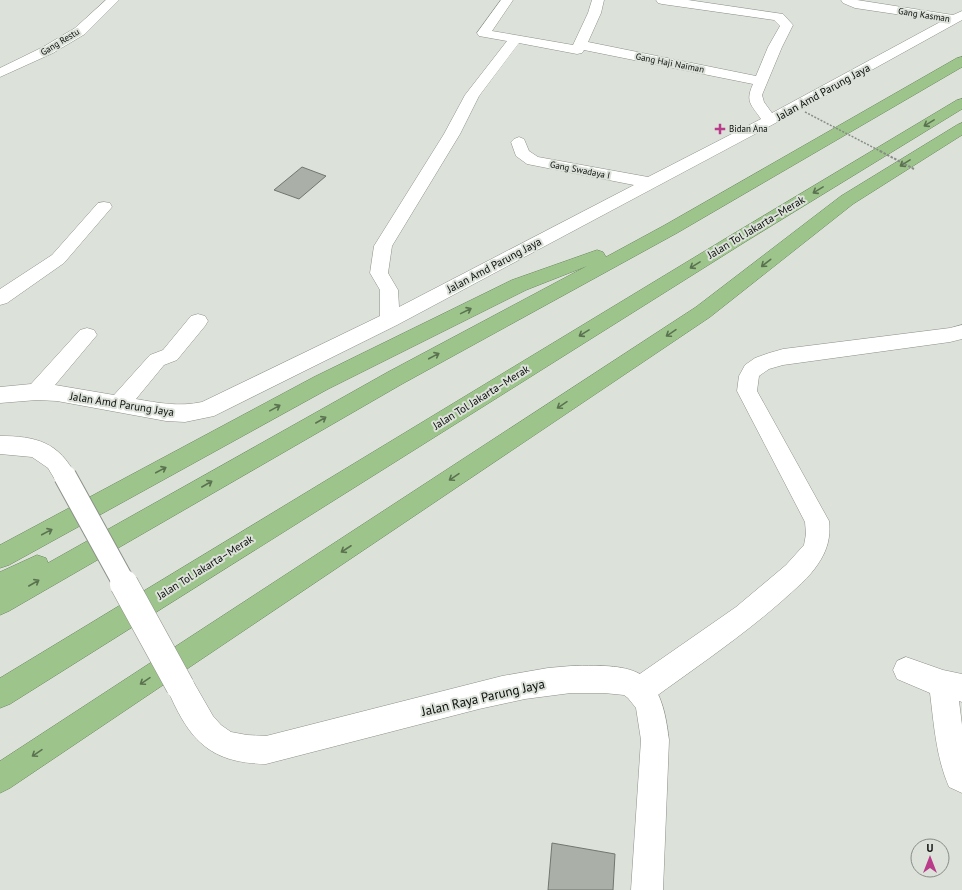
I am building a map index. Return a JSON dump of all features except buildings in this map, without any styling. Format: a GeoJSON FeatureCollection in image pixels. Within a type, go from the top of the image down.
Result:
{"type":"FeatureCollection","features":[{"type":"Feature","properties":{"kind":"highway"},"geometry":{"type":"LineString","coordinates":[[0,602],[395,378],[671,229],[962,61]]}},
{"type":"Feature","properties":{"kind":"highway","name":"Jalan Tol Jakarta–Merak"},"geometry":{"type":"LineString","coordinates":[[0,694],[719,250],[962,103]]}},
{"type":"Feature","properties":{"kind":"highway"},"geometry":{"type":"LineString","coordinates":[[0,778],[703,312],[847,200],[962,128]]}},
{"type":"Feature","properties":{"kind":"highway"},"geometry":{"type":"LineString","coordinates":[[0,557],[321,383],[519,285],[671,229]]}},
{"type":"Feature","properties":{"kind":"highway"},"geometry":{"type":"LineString","coordinates":[[0,584],[185,497]]}},
{"type":"Feature","properties":{"kind":"street","name":"Gang Restu"},"geometry":{"type":"LineString","coordinates":[[0,73],[48,50],[80,30],[113,0]]}},
{"type":"Feature","properties":{"kind":"street"},"geometry":{"type":"LineString","coordinates":[[390,320],[389,290],[379,273],[383,246],[452,134],[472,95],[516,39],[484,33],[507,0]]}},
{"type":"Feature","properties":{"kind":"street"},"geometry":{"type":"LineString","coordinates":[[581,45],[584,34],[596,12],[598,0]]}},
{"type":"Feature","properties":{"kind":"street"},"geometry":{"type":"LineString","coordinates":[[662,0],[778,17],[787,25],[774,47],[755,95],[757,102],[770,120]]}},
{"type":"Feature","properties":{"kind":"street"},"geometry":{"type":"LineString","coordinates":[[757,14],[759,0]]}},
{"type":"Feature","properties":{"kind":"street","name":"Gang Kasman"},"geometry":{"type":"LineString","coordinates":[[847,0],[855,4],[958,17]]}},
{"type":"Feature","properties":{"kind":"street","name":"Jalan Amd Parung Jaya"},"geometry":{"type":"LineString","coordinates":[[0,395],[37,392],[57,393],[172,414],[185,414],[206,410],[390,320],[770,120],[958,17]]}},
{"type":"Feature","properties":{"kind":"street","name":"Gang Haji Naiman"},"geometry":{"type":"LineString","coordinates":[[516,39],[577,50],[581,45],[760,81]]}},
{"type":"Feature","properties":{"kind":"street","name":"Gang Swadaya I"},"geometry":{"type":"LineString","coordinates":[[519,142],[522,153],[533,161],[651,183]]}},
{"type":"Feature","properties":{"kind":"street"},"geometry":{"type":"LineString","coordinates":[[0,298],[58,259],[104,207]]}},
{"type":"Feature","properties":{"kind":"street"},"geometry":{"type":"LineString","coordinates":[[118,405],[157,360],[170,355],[198,321]]}},
{"type":"Feature","properties":{"kind":"street"},"geometry":{"type":"LineString","coordinates":[[647,890],[655,740],[649,706],[641,690],[758,605],[788,579],[810,556],[816,545],[819,533],[817,521],[747,391],[746,382],[749,373],[768,361],[783,357],[950,335],[962,332]]}},
{"type":"Feature","properties":{"kind":"street"},"geometry":{"type":"LineString","coordinates":[[37,392],[87,335]]}},
{"type":"Feature","properties":{"kind":"street","name":"Jalan Raya Parung Jaya"},"geometry":{"type":"LineString","coordinates":[[0,445],[13,445],[38,449],[55,460],[180,686],[206,730],[216,740],[230,747],[247,751],[266,750],[518,686],[576,678],[610,679],[632,684],[641,690]]}},
{"type":"Feature","properties":{"kind":"street"},"geometry":{"type":"LineString","coordinates":[[906,670],[952,686],[950,742],[959,777],[962,778]]}},
{"type":"Feature","properties":{"kind":"path"},"geometry":{"type":"LineString","coordinates":[[805,112],[914,169]]}},
{"type":"Feature","properties":{"kind":"place","name":"Bidan Ana"},"geometry":{"type":"Point","coordinates":[720,129]}}]}
